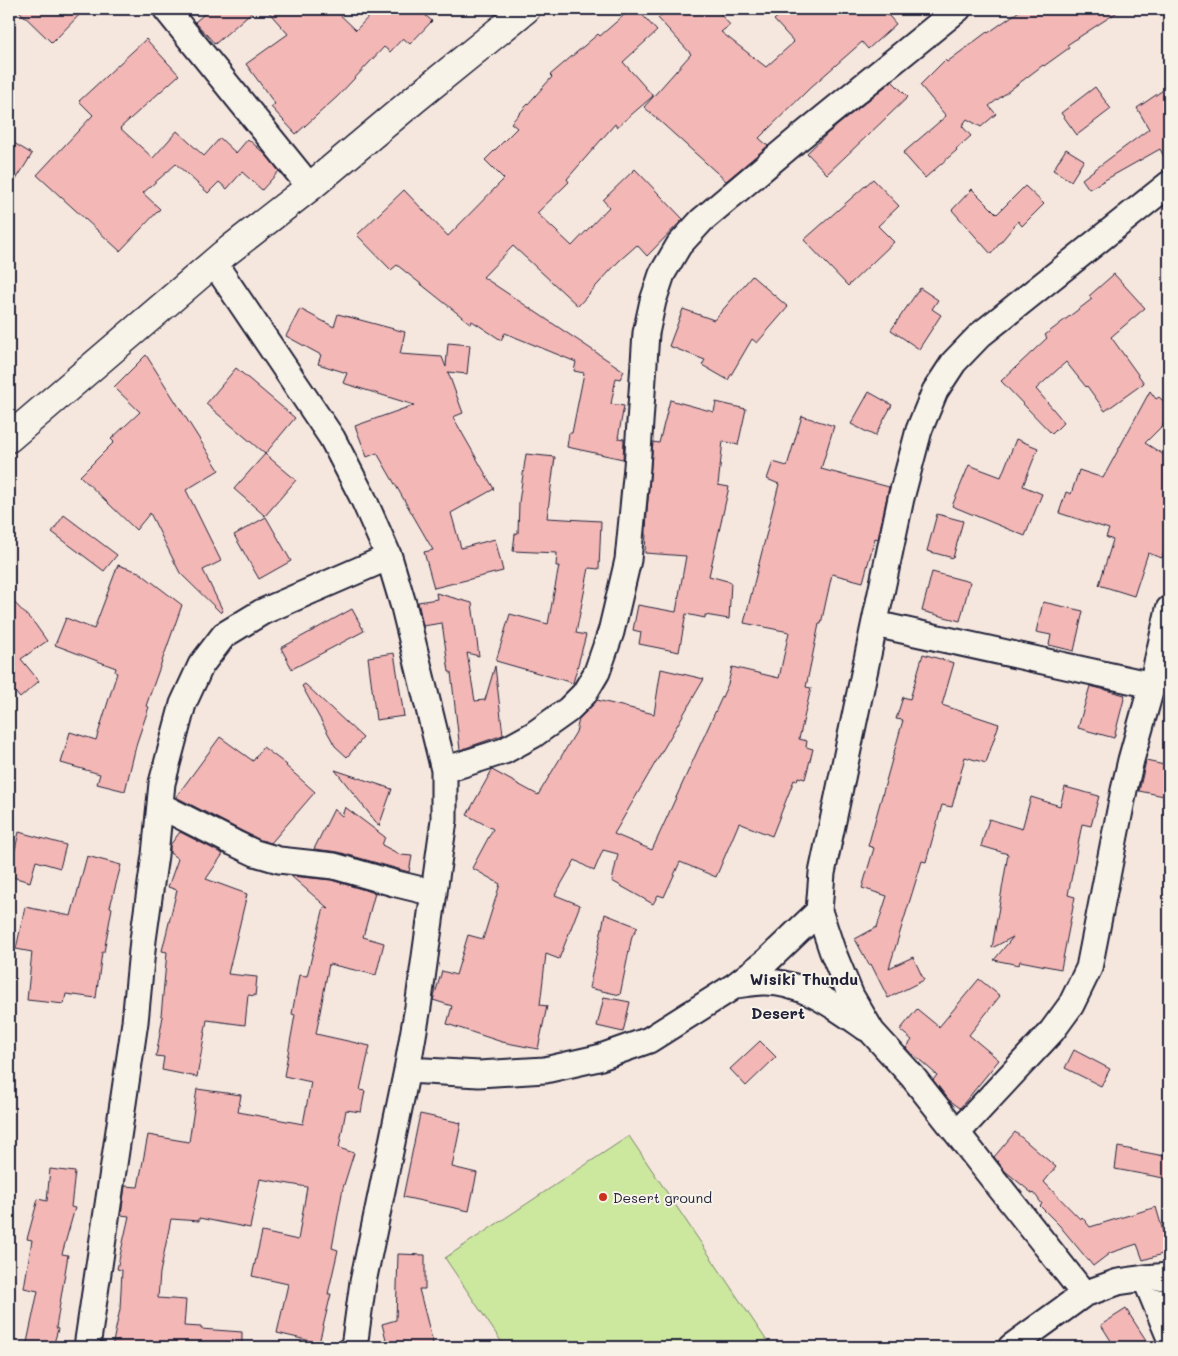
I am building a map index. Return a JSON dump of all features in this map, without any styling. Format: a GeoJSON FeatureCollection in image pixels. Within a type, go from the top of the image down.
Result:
{"type":"FeatureCollection","features":[{"type":"Feature","properties":{"kind":"street"},"geometry":{"type":"LineString","coordinates":[[166,9],[310,187]]}},
{"type":"Feature","properties":{"kind":"street"},"geometry":{"type":"LineString","coordinates":[[9,438],[214,263],[310,187],[415,98],[526,9]]}},
{"type":"Feature","properties":{"kind":"street"},"geometry":{"type":"LineString","coordinates":[[444,770],[504,751],[533,735],[568,710],[584,694],[597,672],[612,632],[628,560],[637,467],[646,333],[653,301],[662,274],[679,245],[702,220],[958,9]]}},
{"type":"Feature","properties":{"kind":"street"},"geometry":{"type":"LineString","coordinates":[[1084,1294],[912,1076],[872,1032],[851,996],[832,950],[819,911],[822,873],[901,498],[919,430],[935,391],[954,362],[980,335],[1169,184]]}},
{"type":"Feature","properties":{"kind":"street"},"geometry":{"type":"LineString","coordinates":[[214,263],[332,438],[363,498],[389,558],[404,607],[444,770],[444,820],[407,1070],[363,1282],[354,1347]]}},
{"type":"Feature","properties":{"kind":"street"},"geometry":{"type":"LineString","coordinates":[[87,1347],[135,1022],[143,940],[161,806],[162,783],[183,704],[201,666],[224,635],[262,612],[389,558]]}},
{"type":"Feature","properties":{"kind":"street"},"geometry":{"type":"LineString","coordinates":[[956,1133],[1052,1031],[1071,1005],[1089,968],[1124,790],[1152,685],[1169,609]]}},
{"type":"Feature","properties":{"kind":"street"},"geometry":{"type":"LineString","coordinates":[[875,624],[1152,685]]}},
{"type":"Feature","properties":{"kind":"street"},"geometry":{"type":"LineString","coordinates":[[161,806],[255,853],[279,860],[334,866],[434,893]]}},
{"type":"Feature","properties":{"kind":"street"},"geometry":{"type":"LineString","coordinates":[[407,1070],[479,1074],[545,1070],[598,1058],[649,1040],[736,985],[767,961],[819,911]]}},
{"type":"Feature","properties":{"kind":"street"},"geometry":{"type":"LineString","coordinates":[[736,985],[764,982],[781,983],[802,990],[827,1001],[872,1032]]}},
{"type":"Feature","properties":{"kind":"street"},"geometry":{"type":"LineString","coordinates":[[1011,1347],[1084,1294],[1118,1282],[1157,1277],[1169,1336]]}},
{"type":"Feature","properties":{"kind":"green space","name":"Desert ground"},"geometry":{"type":"Polygon","coordinates":[[[629,1136],[771,1347],[505,1347],[445,1258],[629,1136]]]}},
{"type":"Feature","properties":{"kind":"building"},"geometry":{"type":"Polygon","coordinates":[[[17,9],[85,9],[52,43],[17,9]]]}},
{"type":"Feature","properties":{"kind":"building"},"geometry":{"type":"Polygon","coordinates":[[[210,9],[255,9],[215,44],[195,22],[210,9]]]}},
{"type":"Feature","properties":{"kind":"building"},"geometry":{"type":"Polygon","coordinates":[[[266,9],[334,9],[356,30],[376,9],[418,9],[432,21],[410,44],[403,38],[390,52],[384,47],[337,97],[296,134],[271,107],[275,104],[246,64],[288,34],[266,9]]]}},
{"type":"Feature","properties":{"kind":"building"},"geometry":{"type":"Polygon","coordinates":[[[631,9],[637,9],[657,31],[623,62],[653,96],[617,127],[615,124],[567,179],[569,182],[537,213],[572,246],[609,207],[603,200],[635,169],[683,219],[647,256],[637,245],[619,261],[578,306],[513,246],[483,277],[624,371],[620,379],[616,378],[611,404],[624,406],[618,438],[624,439],[623,459],[567,447],[569,433],[572,433],[584,373],[574,371],[576,362],[505,333],[501,340],[472,321],[471,324],[397,265],[391,270],[357,235],[404,190],[448,236],[504,179],[485,160],[517,128],[511,123],[552,77],[550,75],[631,9]]]}},
{"type":"Feature","properties":{"kind":"building"},"geometry":{"type":"Polygon","coordinates":[[[669,9],[716,9],[730,25],[721,32],[766,67],[794,42],[774,20],[786,9],[883,9],[896,24],[868,49],[862,42],[811,87],[759,138],[768,146],[726,181],[644,107],[691,54],[658,18],[669,9]]]}},
{"type":"Feature","properties":{"kind":"building"},"geometry":{"type":"Polygon","coordinates":[[[1022,9],[1122,9],[1067,45],[1069,48],[989,106],[996,114],[981,127],[967,119],[962,126],[971,136],[925,178],[903,153],[946,116],[920,85],[945,60],[947,62],[1022,9]]]}},
{"type":"Feature","properties":{"kind":"building"},"geometry":{"type":"Polygon","coordinates":[[[146,39],[179,75],[120,128],[153,158],[177,131],[204,156],[220,138],[236,153],[248,139],[266,155],[279,171],[262,190],[242,172],[227,189],[219,182],[208,193],[176,164],[143,193],[160,209],[120,251],[37,175],[93,115],[79,101],[146,39]]]}},
{"type":"Feature","properties":{"kind":"building"},"geometry":{"type":"Polygon","coordinates":[[[892,81],[908,97],[827,174],[807,153],[828,133],[892,81]]]}},
{"type":"Feature","properties":{"kind":"building"},"geometry":{"type":"Polygon","coordinates":[[[1169,86],[1169,166],[1160,149],[1089,189],[1082,179],[1149,129],[1137,108],[1169,86]]]}},
{"type":"Feature","properties":{"kind":"building"},"geometry":{"type":"Polygon","coordinates":[[[1095,87],[1111,109],[1077,135],[1061,113],[1095,87]]]}},
{"type":"Feature","properties":{"kind":"building"},"geometry":{"type":"Polygon","coordinates":[[[9,140],[32,154],[9,191],[9,140]]]}},
{"type":"Feature","properties":{"kind":"building"},"geometry":{"type":"Polygon","coordinates":[[[1066,149],[1084,160],[1071,181],[1053,170],[1066,149]]]}},
{"type":"Feature","properties":{"kind":"building"},"geometry":{"type":"Polygon","coordinates":[[[873,179],[899,206],[878,226],[894,242],[848,286],[804,240],[873,179]]]}},
{"type":"Feature","properties":{"kind":"building"},"geometry":{"type":"Polygon","coordinates":[[[1025,186],[1044,204],[1022,226],[1018,221],[991,254],[952,210],[972,189],[997,214],[1025,186]]]}},
{"type":"Feature","properties":{"kind":"building"},"geometry":{"type":"Polygon","coordinates":[[[1114,274],[1145,308],[1111,337],[1144,383],[1105,411],[1066,362],[1036,389],[1064,422],[1052,434],[1001,381],[1047,338],[1045,335],[1092,299],[1089,296],[1114,274]]]}},
{"type":"Feature","properties":{"kind":"building"},"geometry":{"type":"Polygon","coordinates":[[[752,276],[788,307],[757,343],[752,339],[728,380],[702,365],[705,360],[669,346],[683,309],[714,320],[752,276]]]}},
{"type":"Feature","properties":{"kind":"building"},"geometry":{"type":"Polygon","coordinates":[[[920,288],[938,300],[932,309],[941,315],[919,349],[891,330],[920,288]]]}},
{"type":"Feature","properties":{"kind":"building"},"geometry":{"type":"Polygon","coordinates":[[[300,309],[334,327],[338,314],[405,332],[400,354],[442,357],[446,367],[448,343],[470,345],[467,374],[448,372],[463,413],[453,417],[494,489],[451,513],[461,548],[495,539],[503,571],[434,588],[424,552],[433,550],[377,453],[367,457],[355,426],[414,405],[343,383],[347,373],[318,364],[321,355],[286,336],[300,309]]]}},
{"type":"Feature","properties":{"kind":"building"},"geometry":{"type":"Polygon","coordinates":[[[146,355],[219,470],[186,490],[221,561],[203,570],[223,611],[221,613],[180,573],[150,513],[136,530],[80,476],[114,442],[111,439],[140,412],[114,387],[146,355]]]}},
{"type":"Feature","properties":{"kind":"building"},"geometry":{"type":"Polygon","coordinates":[[[236,368],[295,418],[265,454],[206,404],[236,368]]]}},
{"type":"Feature","properties":{"kind":"building"},"geometry":{"type":"Polygon","coordinates":[[[1150,391],[1156,399],[1159,397],[1169,406],[1169,419],[1145,443],[1169,458],[1169,537],[1162,558],[1148,553],[1134,596],[1099,585],[1113,540],[1106,537],[1109,529],[1059,513],[1066,492],[1071,494],[1079,470],[1103,478],[1150,391]]]}},
{"type":"Feature","properties":{"kind":"building"},"geometry":{"type":"Polygon","coordinates":[[[869,392],[892,405],[875,436],[851,424],[869,392]]]}},
{"type":"Feature","properties":{"kind":"building"},"geometry":{"type":"Polygon","coordinates":[[[670,400],[714,412],[716,402],[746,409],[738,445],[723,441],[718,485],[729,487],[709,576],[731,582],[729,619],[705,615],[705,618],[686,614],[679,652],[639,644],[641,632],[633,630],[638,605],[676,612],[686,556],[645,553],[653,442],[659,443],[670,400]]]}},
{"type":"Feature","properties":{"kind":"building"},"geometry":{"type":"Polygon","coordinates":[[[802,416],[834,426],[821,469],[889,487],[878,539],[875,538],[863,582],[832,574],[806,687],[811,688],[799,739],[807,741],[806,747],[813,749],[805,779],[798,777],[797,781],[794,780],[772,836],[739,823],[716,877],[680,862],[664,897],[658,895],[653,904],[612,881],[618,854],[603,850],[594,871],[575,860],[555,895],[580,905],[559,959],[546,954],[540,1005],[547,1006],[538,1049],[502,1042],[447,1024],[452,1006],[433,1000],[442,971],[456,975],[468,935],[483,939],[500,884],[472,868],[493,829],[467,815],[492,770],[538,795],[576,732],[579,719],[597,700],[654,714],[661,669],[704,679],[614,834],[652,850],[728,684],[732,667],[779,678],[789,632],[744,623],[779,484],[767,479],[773,462],[787,466],[802,416]]]}},
{"type":"Feature","properties":{"kind":"building"},"geometry":{"type":"Polygon","coordinates":[[[1016,439],[1038,448],[1023,486],[1042,494],[1025,536],[952,506],[969,465],[1001,477],[1016,439]]]}},
{"type":"Feature","properties":{"kind":"building"},"geometry":{"type":"Polygon","coordinates":[[[265,454],[296,480],[265,516],[234,489],[265,454]]]}},
{"type":"Feature","properties":{"kind":"building"},"geometry":{"type":"Polygon","coordinates":[[[526,454],[555,457],[547,518],[601,521],[599,569],[589,568],[576,633],[586,635],[573,683],[496,661],[510,614],[548,624],[559,566],[556,566],[557,553],[513,551],[515,534],[518,533],[519,502],[526,454]]]}},
{"type":"Feature","properties":{"kind":"building"},"geometry":{"type":"Polygon","coordinates":[[[937,514],[963,521],[953,558],[927,551],[937,514]]]}},
{"type":"Feature","properties":{"kind":"building"},"geometry":{"type":"Polygon","coordinates":[[[64,515],[117,555],[104,571],[52,532],[64,515]]]}},
{"type":"Feature","properties":{"kind":"building"},"geometry":{"type":"Polygon","coordinates":[[[266,517],[291,561],[259,579],[234,535],[266,517]]]}},
{"type":"Feature","properties":{"kind":"building"},"geometry":{"type":"Polygon","coordinates":[[[118,565],[139,572],[182,605],[146,706],[149,707],[137,742],[125,791],[97,784],[100,774],[61,763],[70,732],[96,740],[117,673],[115,672],[116,668],[55,645],[66,618],[94,629],[118,565]]]}},
{"type":"Feature","properties":{"kind":"building"},"geometry":{"type":"Polygon","coordinates":[[[932,572],[970,582],[960,621],[922,611],[932,572]]]}},
{"type":"Feature","properties":{"kind":"building"},"geometry":{"type":"Polygon","coordinates":[[[436,593],[472,603],[479,656],[467,653],[475,701],[485,700],[495,666],[503,735],[460,750],[451,672],[449,672],[442,623],[423,626],[418,602],[437,599],[436,593]]]}},
{"type":"Feature","properties":{"kind":"building"},"geometry":{"type":"Polygon","coordinates":[[[9,597],[35,624],[47,641],[21,659],[39,681],[20,698],[9,685],[9,597]]]}},
{"type":"Feature","properties":{"kind":"building"},"geometry":{"type":"Polygon","coordinates":[[[1043,602],[1083,611],[1074,651],[1049,645],[1051,635],[1036,632],[1043,602]]]}},
{"type":"Feature","properties":{"kind":"building"},"geometry":{"type":"Polygon","coordinates":[[[352,609],[364,631],[292,669],[281,648],[352,609]]]}},
{"type":"Feature","properties":{"kind":"building"},"geometry":{"type":"Polygon","coordinates":[[[394,653],[404,716],[376,720],[368,657],[394,653]]]}},
{"type":"Feature","properties":{"kind":"building"},"geometry":{"type":"Polygon","coordinates":[[[923,654],[954,663],[942,705],[999,724],[986,763],[965,757],[952,807],[942,805],[926,862],[922,861],[889,968],[913,957],[924,980],[888,998],[871,964],[869,965],[855,939],[877,927],[887,896],[862,888],[874,848],[868,846],[903,720],[896,719],[903,697],[910,699],[923,654]]]}},
{"type":"Feature","properties":{"kind":"building"},"geometry":{"type":"Polygon","coordinates":[[[305,684],[363,738],[347,757],[335,746],[302,686],[305,684]]]}},
{"type":"Feature","properties":{"kind":"building"},"geometry":{"type":"Polygon","coordinates":[[[1090,686],[1125,695],[1114,738],[1078,728],[1090,686]]]}},
{"type":"Feature","properties":{"kind":"building"},"geometry":{"type":"Polygon","coordinates":[[[220,737],[253,761],[263,747],[287,765],[315,792],[271,843],[260,840],[176,797],[220,737]]]}},
{"type":"Feature","properties":{"kind":"building"},"geometry":{"type":"Polygon","coordinates":[[[1146,761],[1169,766],[1169,797],[1139,791],[1146,761]]]}},
{"type":"Feature","properties":{"kind":"building"},"geometry":{"type":"Polygon","coordinates":[[[335,770],[392,789],[379,826],[335,770]]]}},
{"type":"Feature","properties":{"kind":"building"},"geometry":{"type":"Polygon","coordinates":[[[1065,787],[1099,796],[1091,826],[1082,824],[1068,895],[1075,897],[1061,969],[1020,961],[1019,965],[994,960],[1013,937],[992,948],[1008,854],[981,846],[989,819],[1022,829],[1031,797],[1060,806],[1065,787]]]}},
{"type":"Feature","properties":{"kind":"building"},"geometry":{"type":"Polygon","coordinates":[[[345,807],[385,837],[382,845],[401,855],[412,856],[409,872],[338,852],[314,849],[334,809],[342,816],[345,807]]]}},
{"type":"Feature","properties":{"kind":"building"},"geometry":{"type":"Polygon","coordinates":[[[19,832],[66,845],[60,868],[36,861],[30,882],[9,876],[19,832]]]}},
{"type":"Feature","properties":{"kind":"building"},"geometry":{"type":"Polygon","coordinates":[[[180,832],[223,854],[206,879],[247,894],[228,974],[257,977],[255,996],[248,995],[245,1025],[207,1020],[197,1077],[162,1070],[164,1057],[156,1056],[163,1016],[161,1016],[167,952],[162,951],[177,890],[168,887],[178,859],[170,853],[170,845],[180,832]]]}},
{"type":"Feature","properties":{"kind":"building"},"geometry":{"type":"Polygon","coordinates":[[[87,856],[121,865],[110,907],[112,908],[104,952],[102,952],[96,998],[66,994],[64,1004],[27,1000],[32,952],[16,949],[25,907],[71,916],[87,856]]]}},
{"type":"Feature","properties":{"kind":"building"},"geometry":{"type":"Polygon","coordinates":[[[291,876],[331,880],[375,893],[363,937],[384,943],[376,975],[329,964],[316,1034],[370,1046],[360,1090],[365,1091],[361,1112],[346,1110],[339,1148],[354,1153],[343,1188],[332,1248],[338,1250],[328,1294],[331,1294],[319,1343],[277,1333],[288,1284],[252,1276],[262,1232],[298,1240],[307,1187],[260,1179],[250,1228],[199,1218],[199,1221],[171,1219],[160,1273],[158,1298],[186,1300],[184,1326],[242,1332],[242,1347],[112,1347],[120,1309],[122,1270],[117,1269],[129,1216],[121,1215],[125,1186],[138,1187],[148,1135],[189,1142],[197,1089],[241,1095],[238,1112],[303,1124],[311,1082],[284,1076],[295,1015],[292,1014],[299,975],[307,976],[324,907],[329,909],[291,876]]]}},
{"type":"Feature","properties":{"kind":"building"},"geometry":{"type":"Polygon","coordinates":[[[605,914],[638,927],[632,936],[620,995],[589,988],[605,914]]]}},
{"type":"Feature","properties":{"kind":"building"},"geometry":{"type":"Polygon","coordinates":[[[979,979],[1000,996],[969,1035],[999,1060],[960,1108],[949,1100],[933,1080],[937,1075],[906,1048],[912,1040],[900,1030],[917,1009],[939,1027],[979,979]]]}},
{"type":"Feature","properties":{"kind":"building"},"geometry":{"type":"Polygon","coordinates":[[[604,997],[630,1002],[623,1032],[597,1026],[604,997]]]}},
{"type":"Feature","properties":{"kind":"building"},"geometry":{"type":"Polygon","coordinates":[[[760,1041],[776,1057],[746,1086],[730,1069],[760,1041]]]}},
{"type":"Feature","properties":{"kind":"building"},"geometry":{"type":"Polygon","coordinates":[[[1074,1050],[1110,1069],[1101,1086],[1065,1068],[1074,1050]]]}},
{"type":"Feature","properties":{"kind":"building"},"geometry":{"type":"Polygon","coordinates":[[[420,1114],[461,1123],[452,1167],[477,1173],[469,1211],[403,1197],[420,1114]]]}},
{"type":"Feature","properties":{"kind":"building"},"geometry":{"type":"Polygon","coordinates":[[[1015,1132],[1056,1167],[1044,1182],[1080,1219],[1082,1217],[1090,1227],[1156,1207],[1169,1252],[1143,1260],[1137,1244],[1110,1253],[1093,1266],[1059,1225],[1040,1206],[1042,1204],[1034,1193],[1005,1171],[994,1157],[1015,1132]]]}},
{"type":"Feature","properties":{"kind":"building"},"geometry":{"type":"Polygon","coordinates":[[[1118,1147],[1169,1157],[1169,1179],[1115,1169],[1118,1147]]]}},
{"type":"Feature","properties":{"kind":"building"},"geometry":{"type":"Polygon","coordinates":[[[50,1169],[75,1172],[71,1207],[75,1208],[62,1254],[68,1255],[56,1328],[58,1329],[53,1347],[26,1347],[38,1291],[24,1288],[32,1240],[27,1239],[38,1199],[47,1201],[50,1169]]]}},
{"type":"Feature","properties":{"kind":"building"},"geometry":{"type":"Polygon","coordinates":[[[398,1254],[425,1255],[425,1289],[419,1289],[434,1347],[388,1347],[382,1324],[396,1320],[398,1254]]]}},
{"type":"Feature","properties":{"kind":"building"},"geometry":{"type":"Polygon","coordinates":[[[1126,1309],[1146,1340],[1135,1347],[1115,1347],[1101,1325],[1126,1309]]]}},
{"type":"Feature","properties":{"kind":"place","name":"Desert ground"},"geometry":{"type":"Point","coordinates":[603,1197]}},
{"type":"Feature","properties":{"kind":"district","name":"Wisiki Thundu"},"geometry":{"type":"Point","coordinates":[804,978]}},
{"type":"Feature","properties":{"kind":"district","name":"Desert"},"geometry":{"type":"Point","coordinates":[778,1012]}}]}
